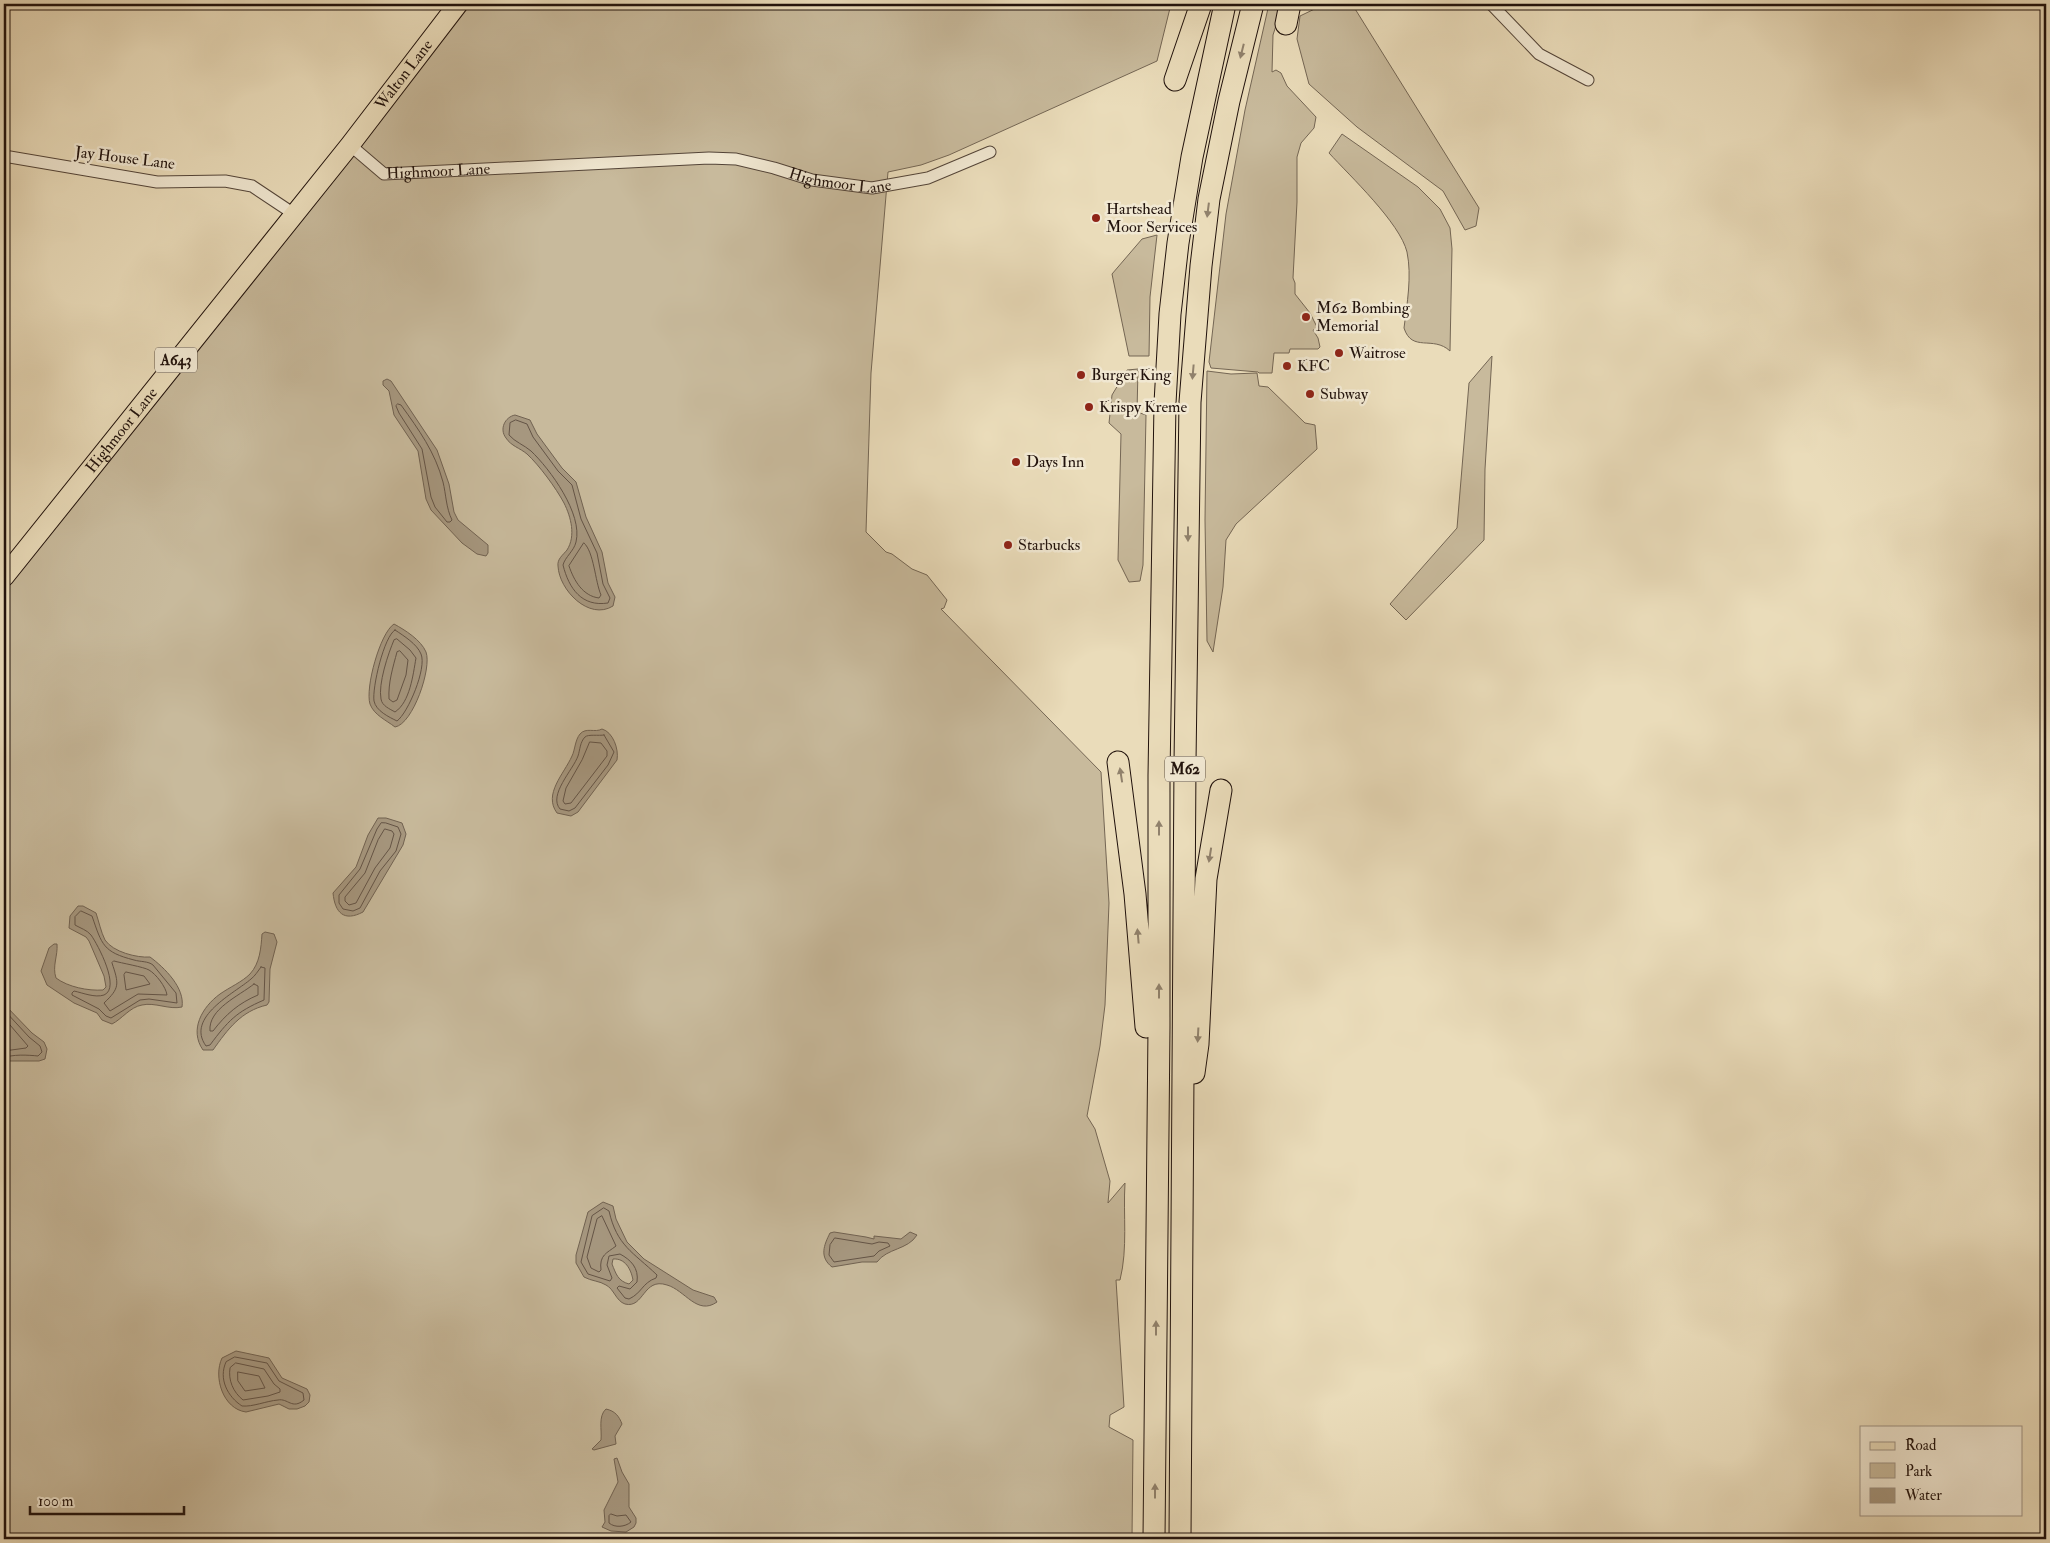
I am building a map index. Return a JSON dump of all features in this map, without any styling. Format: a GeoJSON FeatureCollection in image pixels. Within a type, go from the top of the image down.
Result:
{"type":"FeatureCollection","features":[{"type":"Feature","properties":{"kind":"highway"},"geometry":{"type":"LineString","coordinates":[[1175,80],[1201,4]]}},
{"type":"Feature","properties":{"kind":"highway","name":"M62"},"geometry":{"type":"LineString","coordinates":[[1154,1539],[1158,776],[1165,403],[1170,314],[1178,242],[1192,157],[1225,4]]}},
{"type":"Feature","properties":{"kind":"highway","name":"M62"},"geometry":{"type":"LineString","coordinates":[[1180,1539],[1185,773],[1190,402],[1201,266],[1209,199],[1229,101],[1254,4]]}},
{"type":"Feature","properties":{"kind":"highway"},"geometry":{"type":"LineString","coordinates":[[1118,762],[1135,894],[1157,1159]]}},
{"type":"Feature","properties":{"kind":"highway"},"geometry":{"type":"LineString","coordinates":[[1182,1172],[1198,1044],[1206,879],[1221,790]]}},
{"type":"Feature","properties":{"kind":"main road","name":"Walton Lane"},"geometry":{"type":"LineString","coordinates":[[350,145],[458,4]]}},
{"type":"Feature","properties":{"kind":"main road","name":"Highmoor Lane"},"geometry":{"type":"LineString","coordinates":[[4,576],[350,145]]}},
{"type":"Feature","properties":{"kind":"street"},"geometry":{"type":"LineString","coordinates":[[1491,4],[1539,54],[1588,80]]}},
{"type":"Feature","properties":{"kind":"street","name":"Highmoor Lane"},"geometry":{"type":"LineString","coordinates":[[350,145],[384,174],[709,158],[736,159],[812,180],[872,188],[928,178],[990,152]]}},
{"type":"Feature","properties":{"kind":"street","name":"Jay House Lane"},"geometry":{"type":"LineString","coordinates":[[4,156],[156,182],[225,181],[252,186],[294,214]]}},
{"type":"Feature","properties":{"kind":"green space"},"geometry":{"type":"Polygon","coordinates":[[[458,4],[1171,4],[1157,61],[949,155],[921,165],[888,172],[871,373],[866,532],[886,552],[892,554],[912,569],[927,575],[947,600],[944,608],[941,609],[1101,772],[1109,903],[1105,1005],[1100,1046],[1087,1116],[1095,1129],[1110,1181],[1108,1203],[1125,1183],[1124,1256],[1120,1280],[1116,1280],[1124,1407],[1110,1415],[1109,1427],[1133,1440],[1132,1539],[4,1539],[4,577],[458,4]]]}},
{"type":"Feature","properties":{"kind":"green space"},"geometry":{"type":"Polygon","coordinates":[[[1269,4],[1283,4],[1273,35],[1272,72],[1276,70],[1281,73],[1287,86],[1316,117],[1314,128],[1301,143],[1297,157],[1293,278],[1295,294],[1310,313],[1318,329],[1313,330],[1318,338],[1320,347],[1318,349],[1290,349],[1289,353],[1274,353],[1272,373],[1259,373],[1211,368],[1209,362],[1226,214],[1245,110],[1269,4]]]}},
{"type":"Feature","properties":{"kind":"green space"},"geometry":{"type":"Polygon","coordinates":[[[1325,4],[1352,4],[1479,208],[1476,226],[1465,230],[1443,191],[1357,127],[1309,84],[1297,39],[1300,16],[1325,4]]]}},
{"type":"Feature","properties":{"kind":"green space"},"geometry":{"type":"Polygon","coordinates":[[[1342,134],[1418,187],[1440,209],[1450,228],[1452,249],[1450,351],[1437,344],[1412,340],[1404,328],[1409,280],[1407,252],[1402,240],[1385,214],[1329,153],[1342,134]]]}},
{"type":"Feature","properties":{"kind":"green space"},"geometry":{"type":"Polygon","coordinates":[[[1157,235],[1150,297],[1149,356],[1129,356],[1112,274],[1142,239],[1157,235]]]}},
{"type":"Feature","properties":{"kind":"green space"},"geometry":{"type":"Polygon","coordinates":[[[1492,356],[1485,469],[1484,540],[1406,620],[1390,604],[1457,528],[1469,383],[1492,356]]]}},
{"type":"Feature","properties":{"kind":"green space"},"geometry":{"type":"Polygon","coordinates":[[[1138,369],[1137,412],[1146,415],[1143,565],[1140,581],[1129,582],[1118,560],[1121,434],[1109,423],[1112,395],[1127,370],[1138,369]]]}},
{"type":"Feature","properties":{"kind":"green space"},"geometry":{"type":"Polygon","coordinates":[[[1207,371],[1231,374],[1257,373],[1259,386],[1268,387],[1305,423],[1315,425],[1317,449],[1236,524],[1226,540],[1223,587],[1213,652],[1207,641],[1205,520],[1207,371]]]}},
{"type":"Feature","properties":{"kind":"water"},"geometry":{"type":"Polygon","coordinates":[[[387,379],[391,381],[437,450],[449,484],[454,512],[458,520],[488,545],[486,556],[477,554],[462,543],[431,510],[426,499],[418,451],[394,415],[389,391],[383,385],[383,381],[387,379]]]}},
{"type":"Feature","properties":{"kind":"water"},"geometry":{"type":"Polygon","coordinates":[[[515,415],[530,420],[537,434],[562,468],[576,482],[586,517],[602,552],[608,583],[615,597],[613,606],[604,610],[585,606],[577,601],[564,584],[560,575],[558,561],[570,545],[572,526],[569,514],[561,497],[542,470],[527,454],[510,443],[504,435],[504,424],[508,418],[515,415]]]}},
{"type":"Feature","properties":{"kind":"water"},"geometry":{"type":"Polygon","coordinates":[[[394,624],[417,639],[426,652],[427,660],[420,694],[402,724],[395,727],[374,711],[370,704],[369,696],[372,674],[379,649],[389,629],[394,624]]]}},
{"type":"Feature","properties":{"kind":"water"},"geometry":{"type":"Polygon","coordinates":[[[602,729],[612,737],[617,751],[617,760],[578,812],[571,816],[557,813],[553,806],[553,791],[572,756],[578,736],[585,731],[602,729]]]}},
{"type":"Feature","properties":{"kind":"water"},"geometry":{"type":"Polygon","coordinates":[[[378,818],[386,818],[402,823],[406,834],[403,845],[363,912],[346,916],[338,910],[333,893],[356,867],[368,835],[378,818]]]}},
{"type":"Feature","properties":{"kind":"water"},"geometry":{"type":"Polygon","coordinates":[[[78,906],[83,906],[96,913],[105,940],[114,948],[132,955],[150,957],[162,967],[177,986],[182,1000],[182,1007],[142,1005],[134,1008],[112,1024],[102,1020],[97,1013],[74,1003],[47,985],[41,971],[49,948],[57,944],[56,978],[66,984],[85,989],[103,990],[106,987],[104,976],[89,941],[86,937],[69,928],[70,916],[78,906]]]}},
{"type":"Feature","properties":{"kind":"water"},"geometry":{"type":"Polygon","coordinates":[[[265,932],[274,934],[277,942],[270,969],[269,1002],[267,1005],[242,1016],[213,1050],[203,1050],[197,1035],[197,1027],[203,1012],[220,994],[250,974],[256,965],[262,934],[265,932]]]}},
{"type":"Feature","properties":{"kind":"water"},"geometry":{"type":"Polygon","coordinates":[[[4,1004],[32,1033],[44,1042],[47,1049],[45,1059],[39,1061],[8,1061],[4,1065],[4,1004]]]}},
{"type":"Feature","properties":{"kind":"water"},"geometry":{"type":"Polygon","coordinates":[[[603,1202],[613,1206],[616,1219],[627,1242],[644,1259],[693,1290],[714,1297],[717,1302],[703,1306],[691,1301],[667,1285],[659,1284],[653,1285],[636,1302],[625,1304],[606,1285],[584,1277],[576,1263],[576,1255],[588,1212],[603,1202]],[[613,1259],[612,1264],[615,1271],[620,1279],[629,1284],[633,1280],[631,1272],[624,1262],[613,1259]]]}},
{"type":"Feature","properties":{"kind":"water"},"geometry":{"type":"Polygon","coordinates":[[[834,1232],[874,1239],[874,1236],[901,1239],[910,1232],[917,1235],[908,1244],[886,1254],[877,1262],[862,1262],[832,1267],[825,1259],[824,1251],[830,1233],[834,1232]]]}},
{"type":"Feature","properties":{"kind":"water"},"geometry":{"type":"Polygon","coordinates":[[[236,1351],[269,1358],[282,1378],[307,1389],[310,1395],[309,1402],[297,1409],[289,1409],[279,1404],[246,1412],[238,1410],[226,1399],[222,1391],[219,1374],[222,1358],[236,1351]]]}},
{"type":"Feature","properties":{"kind":"water"},"geometry":{"type":"Polygon","coordinates":[[[606,1409],[616,1414],[622,1424],[615,1436],[616,1444],[594,1450],[592,1449],[601,1440],[601,1419],[606,1409]]]}},
{"type":"Feature","properties":{"kind":"water"},"geometry":{"type":"Polygon","coordinates":[[[617,1458],[629,1484],[629,1507],[636,1518],[634,1527],[626,1532],[611,1531],[602,1527],[605,1522],[604,1510],[618,1482],[614,1459],[617,1458]]]}},
{"type":"Feature","properties":{"kind":"place","name":"Hartshead Moor Services"},"geometry":{"type":"Point","coordinates":[1096,218]}},
{"type":"Feature","properties":{"kind":"place","name":"M62 Bombing Memorial"},"geometry":{"type":"Point","coordinates":[1306,317]}},
{"type":"Feature","properties":{"kind":"place","name":"Waitrose"},"geometry":{"type":"Point","coordinates":[1339,353]}},
{"type":"Feature","properties":{"kind":"place","name":"KFC"},"geometry":{"type":"Point","coordinates":[1287,366]}},
{"type":"Feature","properties":{"kind":"place","name":"Burger King"},"geometry":{"type":"Point","coordinates":[1081,375]}},
{"type":"Feature","properties":{"kind":"place","name":"Subway"},"geometry":{"type":"Point","coordinates":[1310,394]}},
{"type":"Feature","properties":{"kind":"place","name":"Krispy Kreme"},"geometry":{"type":"Point","coordinates":[1089,407]}},
{"type":"Feature","properties":{"kind":"place","name":"Days Inn"},"geometry":{"type":"Point","coordinates":[1016,462]}},
{"type":"Feature","properties":{"kind":"place","name":"Starbucks"},"geometry":{"type":"Point","coordinates":[1008,545]}}]}
